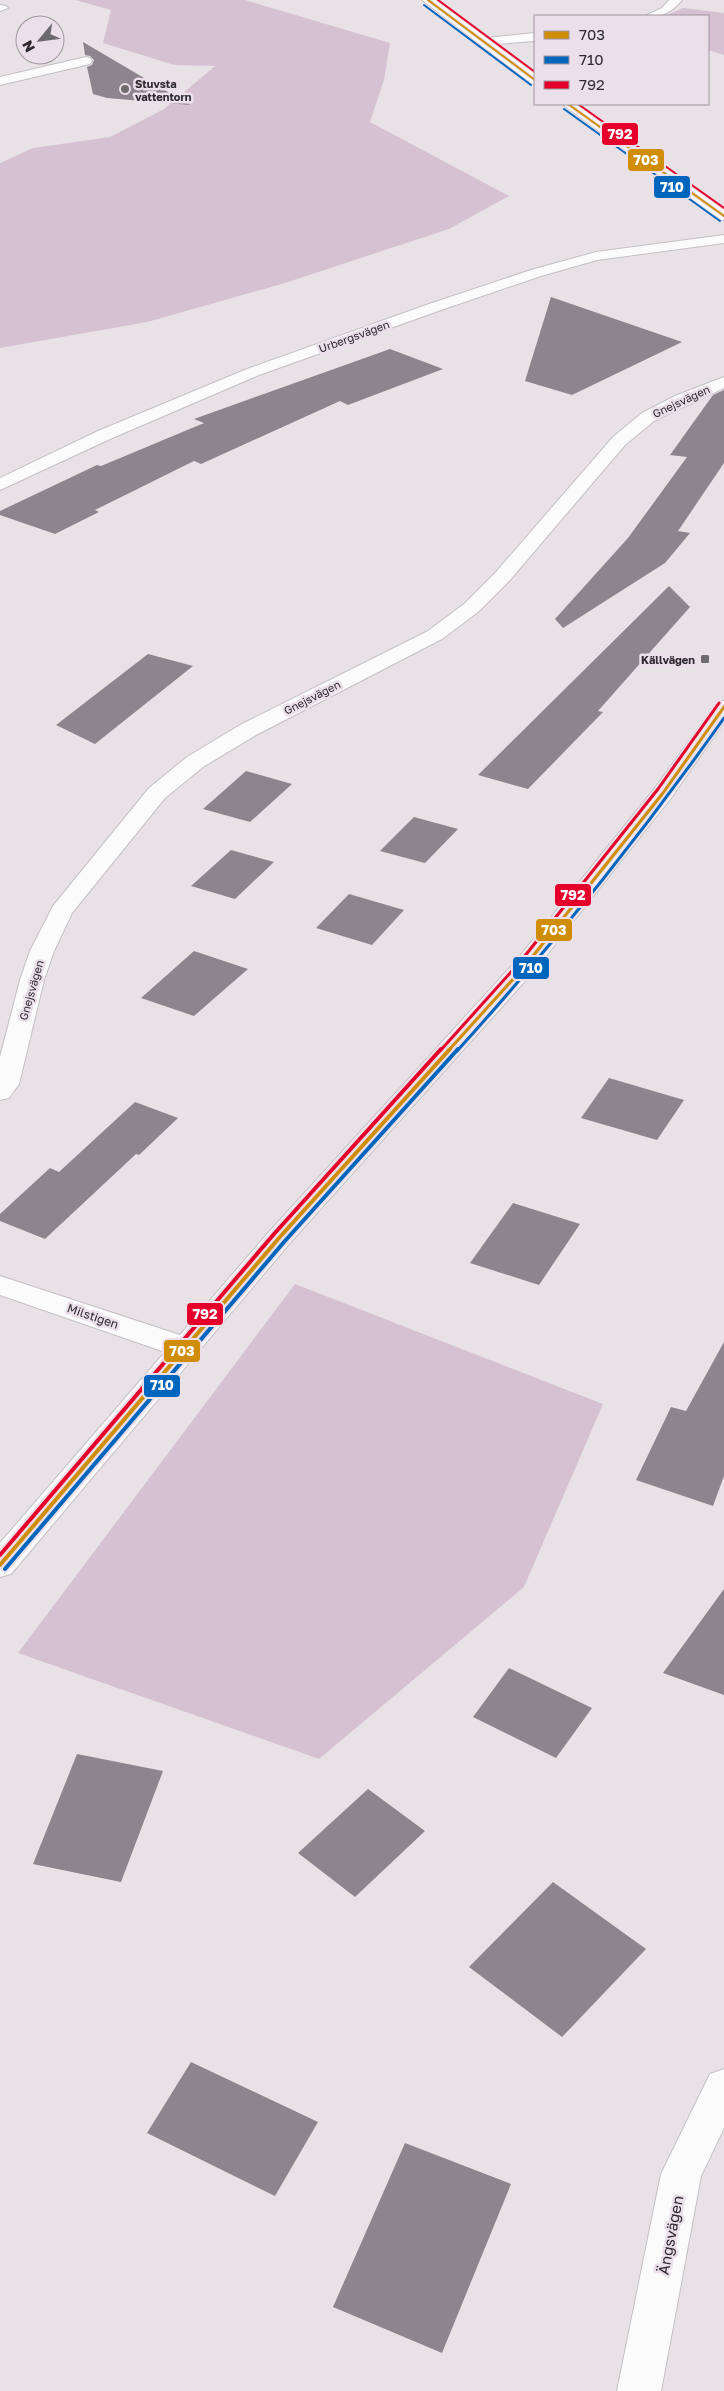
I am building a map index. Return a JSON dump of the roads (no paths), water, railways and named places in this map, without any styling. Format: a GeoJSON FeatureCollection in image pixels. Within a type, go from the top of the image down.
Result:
{"type":"FeatureCollection","features":[{"type":"Feature","properties":{"kind":"street"},"geometry":{"type":"LineString","coordinates":[[428,0],[534,79]]}},
{"type":"Feature","properties":{"kind":"street"},"geometry":{"type":"LineString","coordinates":[[654,15],[666,10],[676,0]]}},
{"type":"Feature","properties":{"kind":"street"},"geometry":{"type":"LineString","coordinates":[[483,42],[534,37]]}},
{"type":"Feature","properties":{"kind":"street"},"geometry":{"type":"LineString","coordinates":[[0,81],[86,62]]}},
{"type":"Feature","properties":{"kind":"street"},"geometry":{"type":"LineString","coordinates":[[35,73],[64,79]]}},
{"type":"Feature","properties":{"kind":"street"},"geometry":{"type":"LineString","coordinates":[[569,105],[724,216]]}},
{"type":"Feature","properties":{"kind":"street","name":"Urbergsvägen"},"geometry":{"type":"LineString","coordinates":[[0,485],[104,436],[253,372],[462,298],[536,273],[596,256],[724,239]]}},
{"type":"Feature","properties":{"kind":"street","name":"Gnejsvägen"},"geometry":{"type":"LineString","coordinates":[[0,1092],[6,1084],[37,965],[61,911],[157,793],[195,762],[248,730],[434,636],[471,608],[503,576],[619,441],[648,417],[681,400],[724,382]]}},
{"type":"Feature","properties":{"kind":"street"},"geometry":{"type":"LineString","coordinates":[[0,1565],[279,1238],[525,966],[663,793],[724,706]]}},
{"type":"Feature","properties":{"kind":"street","name":"Milstigen"},"geometry":{"type":"LineString","coordinates":[[0,1285],[186,1348]]}},
{"type":"Feature","properties":{"kind":"street","name":"Ängsvägen"},"geometry":{"type":"LineString","coordinates":[[639,2391],[681,2174],[724,2087]]}},
{"type":"Feature","properties":{"kind":"place","name":"Stuvsta vattentorn"},"geometry":{"type":"Point","coordinates":[125,89]}},
{"type":"Feature","properties":{"kind":"place","name":"Källvägen"},"geometry":{"type":"Point","coordinates":[705,659]}}]}
